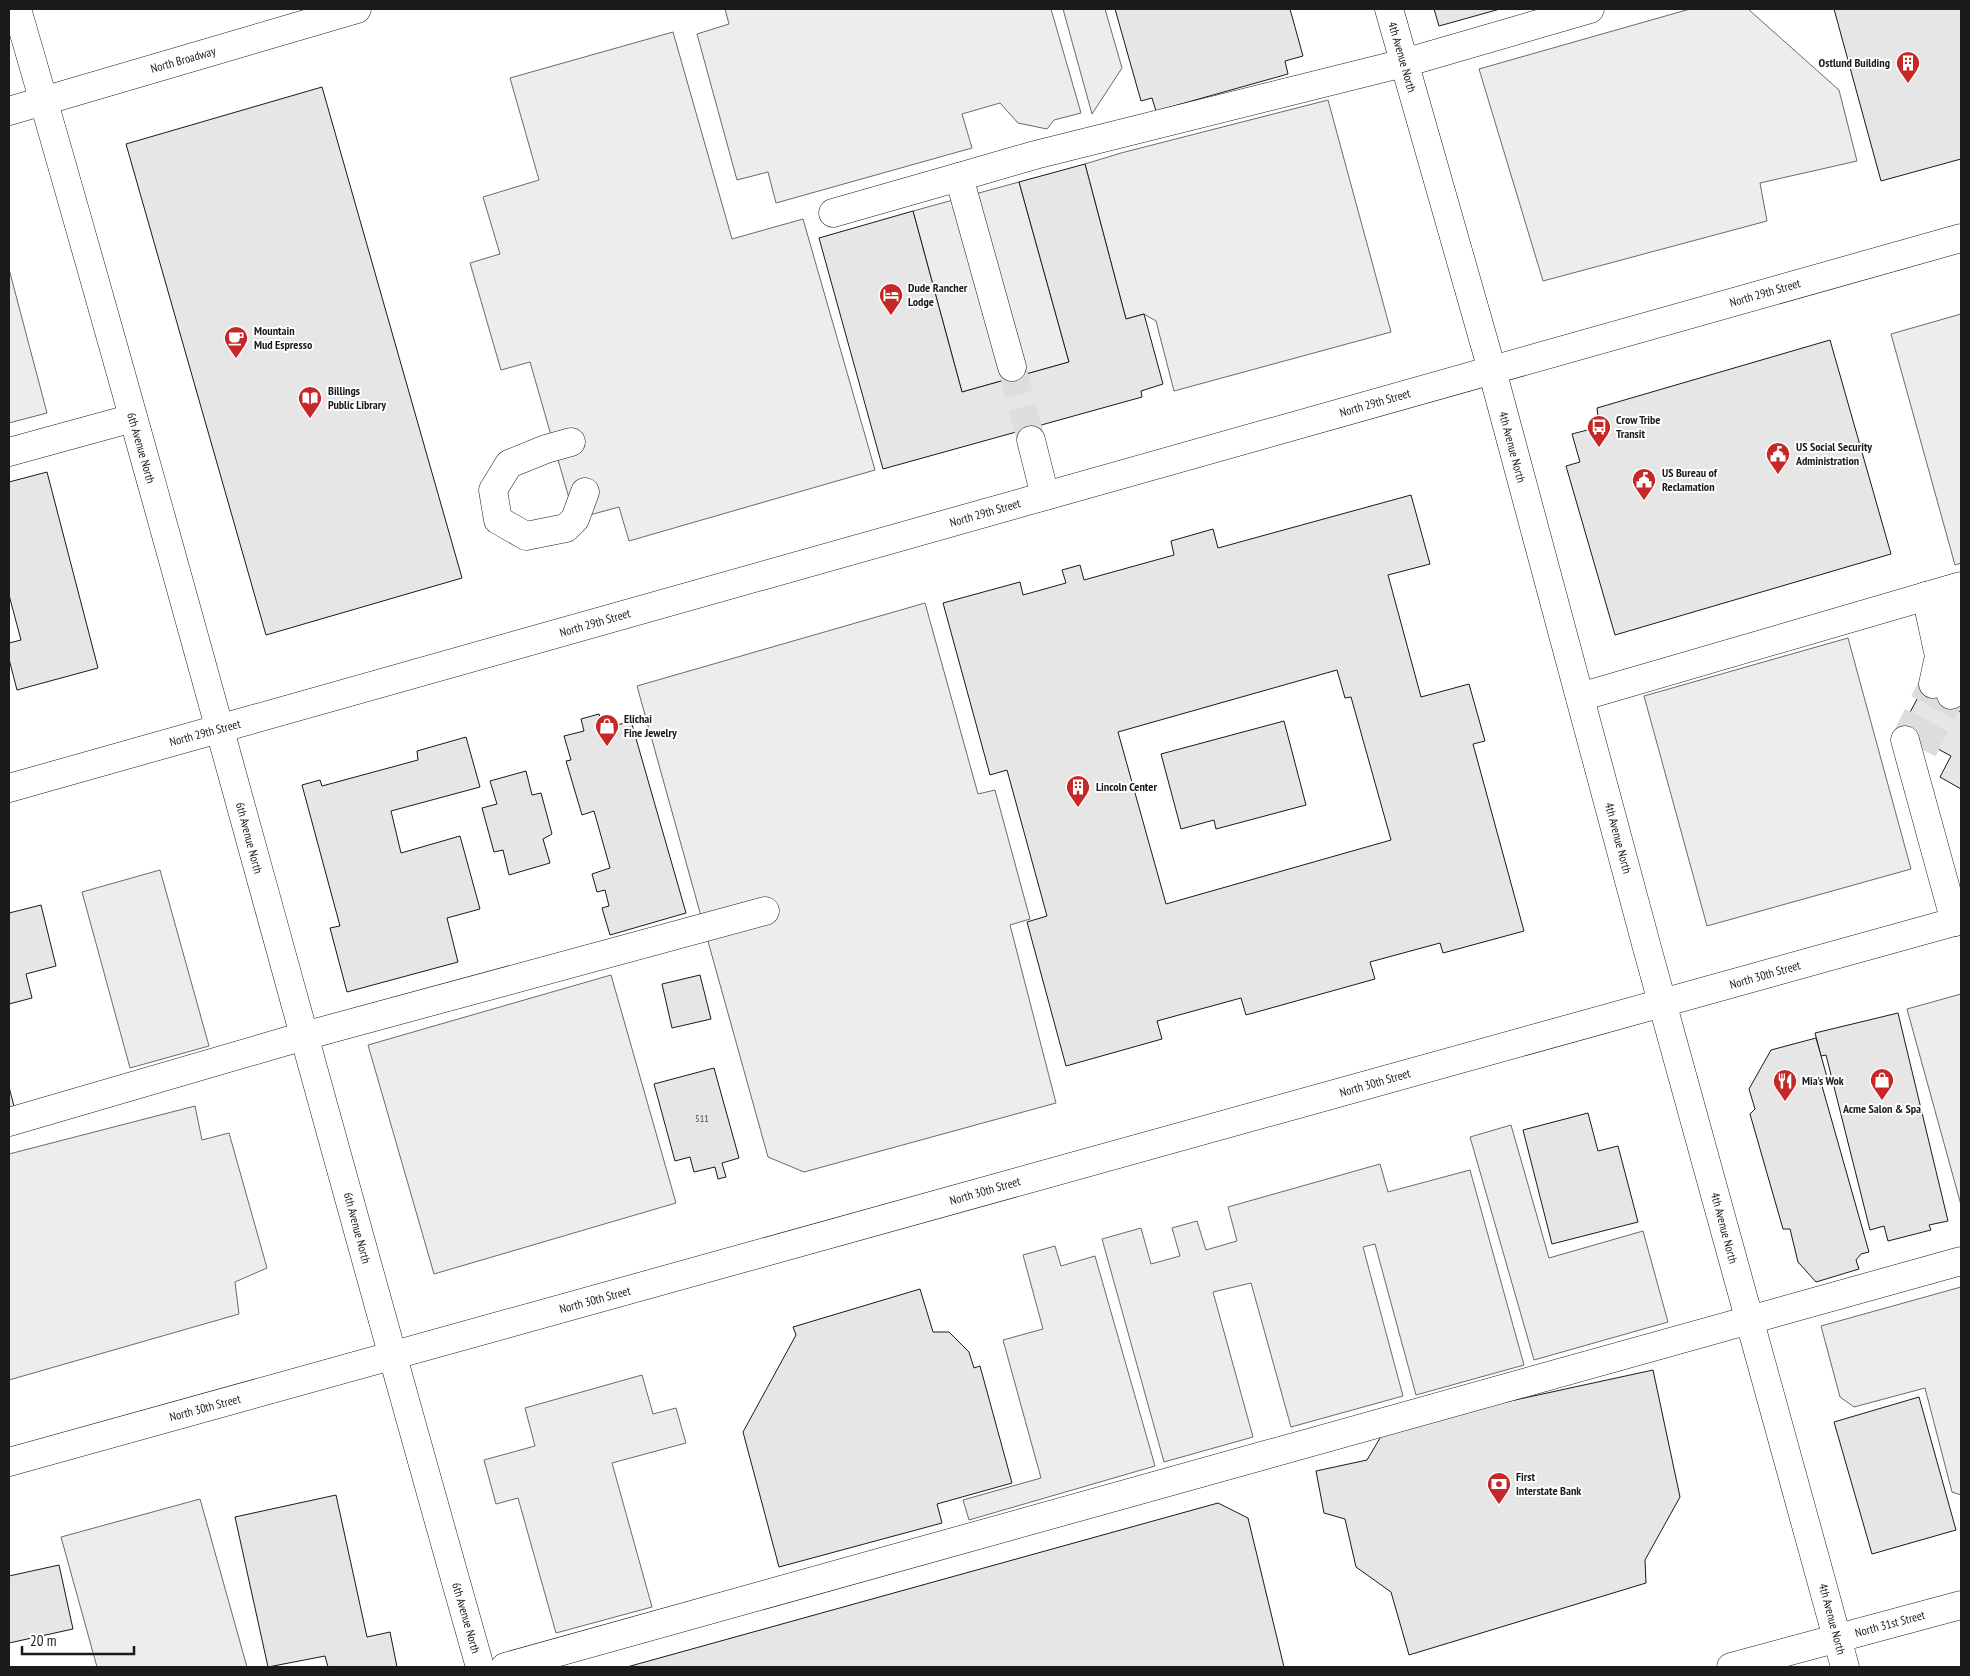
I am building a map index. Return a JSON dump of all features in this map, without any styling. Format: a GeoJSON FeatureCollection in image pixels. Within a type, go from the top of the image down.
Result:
{"type":"FeatureCollection","features":[{"type":"Feature","properties":{"kind":"street","name":"6th Avenue North"},"geometry":{"type":"LineString","coordinates":[[17,9],[133,418],[392,1356],[480,1667]]}},
{"type":"Feature","properties":{"kind":"street","name":"North Broadway"},"geometry":{"type":"LineString","coordinates":[[9,111],[357,9]]}},
{"type":"Feature","properties":{"kind":"street","name":"4th Avenue North"},"geometry":{"type":"LineString","coordinates":[[1389,9],[1492,370],[1662,1003],[1845,1667]]}},
{"type":"Feature","properties":{"kind":"street"},"geometry":{"type":"LineString","coordinates":[[833,213],[1036,155],[1404,62],[1590,9]]}},
{"type":"Feature","properties":{"kind":"street"},"geometry":{"type":"LineString","coordinates":[[959,177],[1012,367]]}},
{"type":"Feature","properties":{"kind":"street","name":"North 29th Street"},"geometry":{"type":"LineString","coordinates":[[9,788],[1961,238]]}},
{"type":"Feature","properties":{"kind":"street"},"geometry":{"type":"LineString","coordinates":[[9,452],[133,418]]}},
{"type":"Feature","properties":{"kind":"street"},"geometry":{"type":"LineString","coordinates":[[1031,440],[1045,496]]}},
{"type":"Feature","properties":{"kind":"street"},"geometry":{"type":"LineString","coordinates":[[571,442],[546,449],[509,464],[493,490],[498,520],[526,536],[566,528],[575,519],[585,492]]}},
{"type":"Feature","properties":{"kind":"street"},"geometry":{"type":"LineString","coordinates":[[1580,697],[1945,591]]}},
{"type":"Feature","properties":{"kind":"street"},"geometry":{"type":"LineString","coordinates":[[1945,591],[1961,650]]}},
{"type":"Feature","properties":{"kind":"street"},"geometry":{"type":"LineString","coordinates":[[1945,591],[1939,656],[1942,690],[1961,661]]}},
{"type":"Feature","properties":{"kind":"street"},"geometry":{"type":"LineString","coordinates":[[1958,921],[1914,745],[1961,883]]}},
{"type":"Feature","properties":{"kind":"street"},"geometry":{"type":"LineString","coordinates":[[9,1122],[304,1036],[765,911]]}},
{"type":"Feature","properties":{"kind":"street","name":"North 30th Street"},"geometry":{"type":"LineString","coordinates":[[9,1462],[1958,921]]}},
{"type":"Feature","properties":{"kind":"street"},"geometry":{"type":"LineString","coordinates":[[506,1667],[1961,1261]]}},
{"type":"Feature","properties":{"kind":"street","name":"North 31st Street"},"geometry":{"type":"LineString","coordinates":[[1731,1667],[1961,1605]]}},
{"type":"Feature","properties":{"kind":"shaded area"},"geometry":{"type":"Polygon","coordinates":[[[725,9],[1051,9],[1081,113],[1054,120],[1047,129],[1018,123],[1000,103],[962,114],[972,148],[776,203],[768,172],[737,180],[697,34],[729,24],[725,9]]]}},
{"type":"Feature","properties":{"kind":"shaded area"},"geometry":{"type":"Polygon","coordinates":[[[1063,9],[1105,9],[1122,68],[1092,114],[1063,9]]]}},
{"type":"Feature","properties":{"kind":"shaded area"},"geometry":{"type":"Polygon","coordinates":[[[1690,9],[1748,9],[1839,90],[1857,161],[1760,183],[1767,221],[1543,281],[1479,69],[1690,9]]]}},
{"type":"Feature","properties":{"kind":"shaded area"},"geometry":{"type":"Polygon","coordinates":[[[673,32],[732,239],[803,219],[875,470],[629,541],[619,507],[575,519],[530,362],[501,370],[470,263],[500,254],[483,197],[539,180],[510,78],[673,32]]]}},
{"type":"Feature","properties":{"kind":"shaded area"},"geometry":{"type":"Polygon","coordinates":[[[1328,100],[1391,332],[1174,391],[1156,321],[1144,314],[1126,319],[1085,164],[1328,100]]]}},
{"type":"Feature","properties":{"kind":"shaded area"},"geometry":{"type":"Polygon","coordinates":[[[1019,182],[1069,362],[962,392],[913,211],[1019,182]]]}},
{"type":"Feature","properties":{"kind":"shaded area"},"geometry":{"type":"Polygon","coordinates":[[[9,269],[47,413],[9,423],[9,269]]]}},
{"type":"Feature","properties":{"kind":"shaded area"},"geometry":{"type":"Polygon","coordinates":[[[1961,314],[1961,563],[1955,565],[1891,334],[1961,314]]]}},
{"type":"Feature","properties":{"kind":"shaded area"},"geometry":{"type":"Polygon","coordinates":[[[925,603],[978,794],[995,790],[1030,919],[1010,925],[1056,1103],[804,1172],[768,1157],[637,686],[925,603]]]}},
{"type":"Feature","properties":{"kind":"shaded area"},"geometry":{"type":"Polygon","coordinates":[[[1848,638],[1911,869],[1707,926],[1644,696],[1848,638]]]}},
{"type":"Feature","properties":{"kind":"shaded area"},"geometry":{"type":"Polygon","coordinates":[[[160,870],[209,1046],[130,1068],[82,892],[160,870]]]}},
{"type":"Feature","properties":{"kind":"shaded area"},"geometry":{"type":"Polygon","coordinates":[[[611,975],[676,1203],[434,1274],[368,1045],[611,975]]]}},
{"type":"Feature","properties":{"kind":"shaded area"},"geometry":{"type":"Polygon","coordinates":[[[1961,994],[1961,1205],[1907,1009],[1961,994]]]}},
{"type":"Feature","properties":{"kind":"shaded area"},"geometry":{"type":"Polygon","coordinates":[[[195,1106],[202,1140],[229,1133],[267,1268],[235,1282],[239,1314],[9,1380],[9,1154],[195,1106]]]}},
{"type":"Feature","properties":{"kind":"shaded area"},"geometry":{"type":"Polygon","coordinates":[[[1511,1125],[1549,1258],[1643,1231],[1668,1322],[1534,1360],[1470,1137],[1511,1125]]]}},
{"type":"Feature","properties":{"kind":"shaded area"},"geometry":{"type":"Polygon","coordinates":[[[1380,1164],[1388,1192],[1470,1170],[1524,1365],[1416,1395],[1375,1244],[1363,1247],[1403,1396],[1291,1427],[1251,1283],[1213,1292],[1253,1437],[1164,1462],[1102,1239],[1141,1228],[1151,1264],[1180,1256],[1172,1228],[1197,1221],[1206,1250],[1237,1241],[1228,1207],[1380,1164]]]}},
{"type":"Feature","properties":{"kind":"shaded area"},"geometry":{"type":"Polygon","coordinates":[[[1055,1246],[1061,1266],[1095,1256],[1155,1466],[969,1520],[963,1500],[1041,1478],[1003,1340],[1043,1329],[1023,1255],[1055,1246]]]}},
{"type":"Feature","properties":{"kind":"shaded area"},"geometry":{"type":"Polygon","coordinates":[[[1961,1287],[1961,1495],[1952,1492],[1925,1388],[1854,1407],[1840,1397],[1821,1326],[1961,1287]]]}},
{"type":"Feature","properties":{"kind":"shaded area"},"geometry":{"type":"Polygon","coordinates":[[[642,1375],[653,1414],[676,1408],[686,1443],[612,1463],[652,1607],[556,1633],[518,1498],[496,1504],[484,1460],[535,1446],[525,1408],[642,1375]]]}},
{"type":"Feature","properties":{"kind":"shaded area"},"geometry":{"type":"Polygon","coordinates":[[[200,1499],[247,1667],[97,1667],[61,1537],[200,1499]]]}},
{"type":"Feature","properties":{"kind":"building"},"geometry":{"type":"Polygon","coordinates":[[[1115,9],[1290,9],[1303,56],[1285,61],[1288,74],[1156,111],[1152,98],[1141,101],[1115,9]]]}},
{"type":"Feature","properties":{"kind":"building"},"geometry":{"type":"Polygon","coordinates":[[[1434,9],[1500,9],[1439,26],[1434,9]]]}},
{"type":"Feature","properties":{"kind":"building","name":"Ostlund Building"},"geometry":{"type":"Polygon","coordinates":[[[1834,9],[1961,9],[1961,159],[1881,181],[1834,9]]]}},
{"type":"Feature","properties":{"kind":"building","name":"Billings Public Library"},"geometry":{"type":"Polygon","coordinates":[[[322,87],[462,578],[266,635],[126,144],[322,87]]]}},
{"type":"Feature","properties":{"kind":"building","name":"Dude Rancher Lodge"},"geometry":{"type":"Polygon","coordinates":[[[1085,164],[1126,319],[1144,314],[1163,384],[1141,391],[1142,397],[883,469],[819,238],[913,211],[962,392],[1069,362],[1019,182],[1085,164]]]}},
{"type":"Feature","properties":{"kind":"building"},"geometry":{"type":"Polygon","coordinates":[[[1830,340],[1891,554],[1615,635],[1566,466],[1580,462],[1572,434],[1599,427],[1597,408],[1830,340]]]}},
{"type":"Feature","properties":{"kind":"building"},"geometry":{"type":"Polygon","coordinates":[[[47,472],[98,668],[17,690],[9,659],[9,643],[21,640],[9,595],[9,482],[47,472]]]}},
{"type":"Feature","properties":{"kind":"building","name":"Lincoln Center"},"geometry":{"type":"Polygon","coordinates":[[[1411,495],[1430,564],[1388,575],[1421,697],[1469,684],[1485,741],[1473,744],[1524,931],[1443,953],[1440,943],[1370,962],[1375,979],[1246,1015],[1241,998],[1157,1021],[1162,1039],[1066,1066],[1027,922],[1047,916],[1007,770],[990,775],[943,603],[1020,582],[1023,595],[1066,583],[1062,570],[1080,565],[1084,580],[1174,555],[1171,541],[1213,529],[1218,548],[1411,495]],[[1337,670],[1118,732],[1166,904],[1391,840],[1351,697],[1345,698],[1337,670]]]}},
{"type":"Feature","properties":{"kind":"building"},"geometry":{"type":"Polygon","coordinates":[[[1922,690],[1961,712],[1961,789],[1940,777],[1951,756],[1901,729],[1922,690]]]}},
{"type":"Feature","properties":{"kind":"building"},"geometry":{"type":"Polygon","coordinates":[[[599,714],[604,729],[631,721],[686,913],[610,935],[602,908],[609,906],[605,890],[597,892],[592,874],[610,868],[594,811],[582,815],[566,761],[571,760],[564,736],[584,731],[581,719],[599,714]]]}},
{"type":"Feature","properties":{"kind":"building"},"geometry":{"type":"Polygon","coordinates":[[[1284,721],[1306,805],[1216,829],[1214,820],[1181,829],[1161,754],[1284,721]]]}},
{"type":"Feature","properties":{"kind":"building"},"geometry":{"type":"Polygon","coordinates":[[[466,737],[480,787],[391,811],[401,853],[460,836],[480,909],[447,918],[458,962],[347,992],[330,928],[340,926],[302,785],[320,780],[322,786],[418,760],[417,751],[466,737]]]}},
{"type":"Feature","properties":{"kind":"building"},"geometry":{"type":"Polygon","coordinates":[[[526,771],[532,795],[541,793],[552,834],[543,839],[550,863],[509,875],[503,850],[494,852],[482,808],[497,804],[490,781],[526,771]]]}},
{"type":"Feature","properties":{"kind":"building"},"geometry":{"type":"Polygon","coordinates":[[[41,905],[56,966],[26,974],[32,998],[9,1004],[9,913],[41,905]]]}},
{"type":"Feature","properties":{"kind":"building"},"geometry":{"type":"Polygon","coordinates":[[[700,975],[711,1019],[672,1028],[662,984],[700,975]]]}},
{"type":"Feature","properties":{"kind":"building"},"geometry":{"type":"Polygon","coordinates":[[[1898,1013],[1948,1221],[1929,1225],[1931,1230],[1888,1241],[1884,1226],[1870,1230],[1826,1055],[1821,1056],[1815,1033],[1898,1013]]]}},
{"type":"Feature","properties":{"kind":"building"},"geometry":{"type":"Polygon","coordinates":[[[1816,1038],[1827,1077],[1820,1079],[1869,1252],[1861,1254],[1856,1260],[1859,1269],[1816,1282],[1798,1262],[1790,1229],[1783,1229],[1750,1114],[1755,1109],[1749,1089],[1771,1050],[1816,1038]]]}},
{"type":"Feature","properties":{"kind":"building"},"geometry":{"type":"Polygon","coordinates":[[[714,1068],[739,1158],[722,1163],[726,1177],[718,1179],[715,1167],[694,1172],[690,1157],[675,1161],[654,1084],[714,1068]]]}},
{"type":"Feature","properties":{"kind":"building"},"geometry":{"type":"Polygon","coordinates":[[[9,1087],[15,1110],[9,1112],[9,1087]]]}},
{"type":"Feature","properties":{"kind":"building"},"geometry":{"type":"Polygon","coordinates":[[[1588,1113],[1598,1151],[1618,1146],[1638,1222],[1552,1244],[1523,1130],[1588,1113]]]}},
{"type":"Feature","properties":{"kind":"building"},"geometry":{"type":"Polygon","coordinates":[[[920,1289],[933,1332],[949,1332],[969,1352],[974,1368],[980,1366],[1012,1483],[937,1504],[942,1523],[779,1567],[743,1432],[796,1335],[793,1327],[920,1289]]]}},
{"type":"Feature","properties":{"kind":"building","name":"First Interstate Bank"},"geometry":{"type":"Polygon","coordinates":[[[1653,1370],[1680,1497],[1645,1560],[1646,1583],[1409,1655],[1391,1592],[1356,1567],[1345,1519],[1324,1513],[1316,1471],[1367,1460],[1386,1428],[1653,1370]]]}},
{"type":"Feature","properties":{"kind":"building"},"geometry":{"type":"Polygon","coordinates":[[[1919,1397],[1956,1530],[1872,1554],[1834,1422],[1919,1397]]]}},
{"type":"Feature","properties":{"kind":"building"},"geometry":{"type":"Polygon","coordinates":[[[336,1495],[367,1637],[390,1632],[397,1667],[328,1667],[325,1656],[268,1667],[235,1517],[336,1495]]]}},
{"type":"Feature","properties":{"kind":"building"},"geometry":{"type":"Polygon","coordinates":[[[1218,1503],[1248,1518],[1284,1667],[627,1667],[1218,1503]]]}},
{"type":"Feature","properties":{"kind":"building"},"geometry":{"type":"Polygon","coordinates":[[[59,1565],[73,1629],[9,1643],[9,1576],[59,1565]]]}},
{"type":"Feature","properties":{"kind":"tunnel"},"geometry":{"type":"LineString","coordinates":[[1012,367],[1031,440]]}},
{"type":"Feature","properties":{"kind":"tunnel"},"geometry":{"type":"LineString","coordinates":[[1905,740],[1933,684]]}},
{"type":"Feature","properties":{"kind":"tunnel"},"geometry":{"type":"LineString","coordinates":[[1923,750],[1951,695]]}},
{"type":"Feature","properties":{"kind":"place","name":"Ostlund Building"},"geometry":{"type":"Point","coordinates":[1908,84]}},
{"type":"Feature","properties":{"kind":"place","name":"Dude Rancher Lodge"},"geometry":{"type":"Point","coordinates":[891,316]}},
{"type":"Feature","properties":{"kind":"place","name":"Mountain Mud Espresso"},"geometry":{"type":"Point","coordinates":[236,359]}},
{"type":"Feature","properties":{"kind":"place","name":"Billings Public Library"},"geometry":{"type":"Point","coordinates":[310,419]}},
{"type":"Feature","properties":{"kind":"place","name":"Crow Tribe Transit"},"geometry":{"type":"Point","coordinates":[1599,448]}},
{"type":"Feature","properties":{"kind":"place","name":"US Social Security Administration"},"geometry":{"type":"Point","coordinates":[1778,475]}},
{"type":"Feature","properties":{"kind":"place","name":"US Bureau of Reclamation"},"geometry":{"type":"Point","coordinates":[1644,501]}},
{"type":"Feature","properties":{"kind":"place","name":"Elichai Fine Jewelry"},"geometry":{"type":"Point","coordinates":[607,747]}},
{"type":"Feature","properties":{"kind":"place","name":"Lincoln Center"},"geometry":{"type":"Point","coordinates":[1078,808]}},
{"type":"Feature","properties":{"kind":"place","name":"Acme Salon & Spa"},"geometry":{"type":"Point","coordinates":[1882,1101]}},
{"type":"Feature","properties":{"kind":"place","name":"Mia's Wok"},"geometry":{"type":"Point","coordinates":[1785,1102]}},
{"type":"Feature","properties":{"kind":"place","name":"First Interstate Bank"},"geometry":{"type":"Point","coordinates":[1499,1505]}}]}
